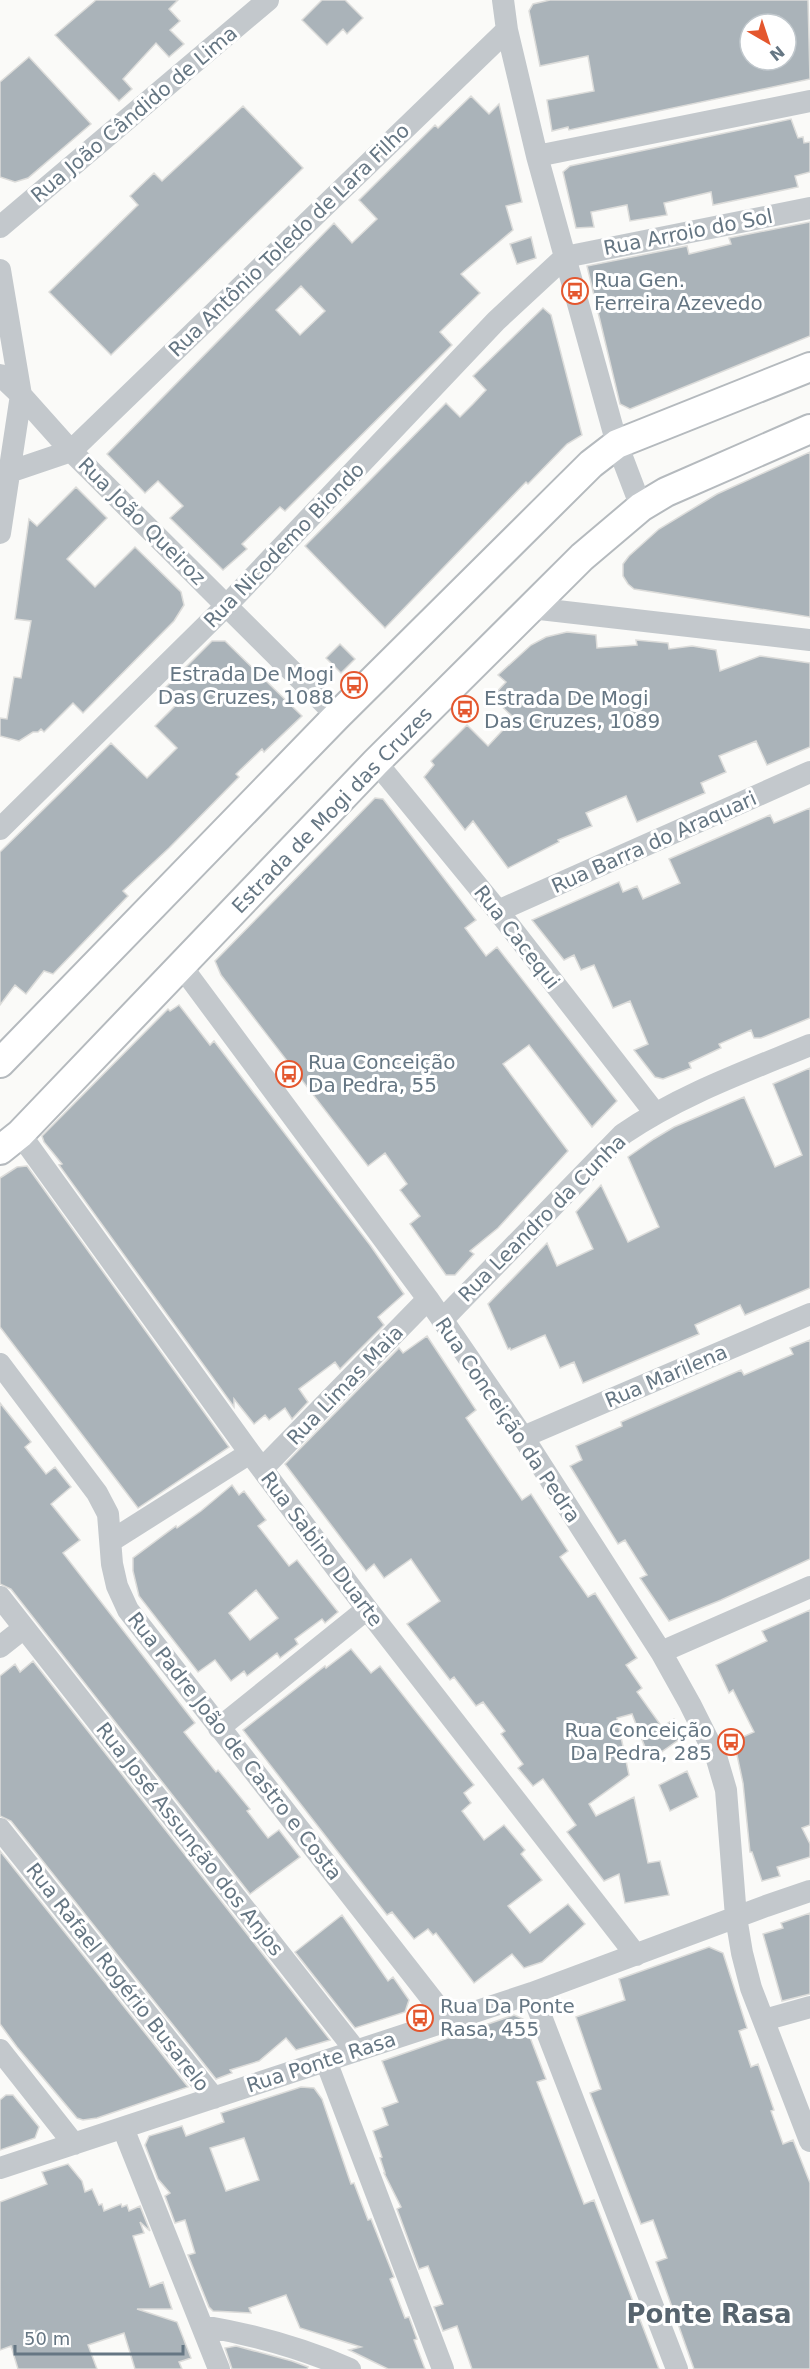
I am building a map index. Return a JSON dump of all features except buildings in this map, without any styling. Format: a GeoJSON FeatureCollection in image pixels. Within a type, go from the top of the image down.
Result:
{"type":"FeatureCollection","features":[{"type":"Feature","properties":{"kind":"main road"},"geometry":{"type":"LineString","coordinates":[[0,1063],[337,716],[570,483],[617,444],[810,367]]}},
{"type":"Feature","properties":{"kind":"main road","name":"Estrada de Mogi das Cruzes"},"geometry":{"type":"LineString","coordinates":[[10,1142],[182,967],[376,762],[582,557],[641,507],[688,481],[810,429]]}},
{"type":"Feature","properties":{"kind":"street","name":"Rua João Cândido de Lima"},"geometry":{"type":"LineString","coordinates":[[0,227],[268,0]]}},
{"type":"Feature","properties":{"kind":"street"},"geometry":{"type":"LineString","coordinates":[[503,0],[507,30],[537,156],[617,444],[641,507]]}},
{"type":"Feature","properties":{"kind":"street","name":"Rua Antônio Toledo de Lara Filho"},"geometry":{"type":"LineString","coordinates":[[71,451],[507,30]]}},
{"type":"Feature","properties":{"kind":"street"},"geometry":{"type":"LineString","coordinates":[[537,156],[810,101]]}},
{"type":"Feature","properties":{"kind":"street","name":"Rua Arroio do Sol"},"geometry":{"type":"LineString","coordinates":[[565,257],[810,208]]}},
{"type":"Feature","properties":{"kind":"street","name":"Rua Nicodemo Biondo"},"geometry":{"type":"LineString","coordinates":[[0,829],[227,605],[496,321],[565,257]]}},
{"type":"Feature","properties":{"kind":"street"},"geometry":{"type":"LineString","coordinates":[[0,270],[21,395],[0,533]]}},
{"type":"Feature","properties":{"kind":"street","name":"Rua João Queiroz"},"geometry":{"type":"LineString","coordinates":[[0,375],[71,451],[337,716]]}},
{"type":"Feature","properties":{"kind":"street"},"geometry":{"type":"LineString","coordinates":[[9,472],[71,451]]}},
{"type":"Feature","properties":{"kind":"street"},"geometry":{"type":"LineString","coordinates":[[531,608],[810,640]]}},
{"type":"Feature","properties":{"kind":"street","name":"Rua Cacequi"},"geometry":{"type":"LineString","coordinates":[[376,762],[498,911],[655,1113]]}},
{"type":"Feature","properties":{"kind":"street","name":"Rua Barra do Araquari"},"geometry":{"type":"LineString","coordinates":[[498,911],[810,772]]}},
{"type":"Feature","properties":{"kind":"street","name":"Rua Conceição da Pedra"},"geometry":{"type":"LineString","coordinates":[[182,967],[428,1299],[523,1437],[661,1652],[716,1756],[726,1790],[736,1917],[751,1988],[810,2141]]}},
{"type":"Feature","properties":{"kind":"street","name":"Rua Leandro da Cunha"},"geometry":{"type":"LineString","coordinates":[[442,1320],[623,1134],[655,1113],[698,1092],[810,1045]]}},
{"type":"Feature","properties":{"kind":"street","name":"Rua Sabino Duarte"},"geometry":{"type":"LineString","coordinates":[[10,1142],[256,1461],[367,1610],[636,1954]]}},
{"type":"Feature","properties":{"kind":"street","name":"Rua Limas Maia"},"geometry":{"type":"LineString","coordinates":[[111,1540],[256,1461],[428,1299]]}},
{"type":"Feature","properties":{"kind":"street","name":"Rua Marilena"},"geometry":{"type":"LineString","coordinates":[[523,1437],[810,1314]]}},
{"type":"Feature","properties":{"kind":"street","name":"Rua Padre João de Castro e Costa"},"geometry":{"type":"LineString","coordinates":[[0,1364],[97,1492],[108,1514],[114,1575],[128,1610],[448,2020]]}},
{"type":"Feature","properties":{"kind":"street"},"geometry":{"type":"LineString","coordinates":[[661,1652],[810,1587]]}},
{"type":"Feature","properties":{"kind":"street","name":"Rua José Assunção dos Anjos"},"geometry":{"type":"LineString","coordinates":[[0,1598],[356,2051]]}},
{"type":"Feature","properties":{"kind":"street"},"geometry":{"type":"LineString","coordinates":[[219,1728],[367,1610]]}},
{"type":"Feature","properties":{"kind":"street"},"geometry":{"type":"LineString","coordinates":[[0,1647],[24,1628]]}},
{"type":"Feature","properties":{"kind":"street","name":"Rua Rafael Rogério Busarelo"},"geometry":{"type":"LineString","coordinates":[[0,1829],[214,2098]]}},
{"type":"Feature","properties":{"kind":"street","name":"Rua Ponte Rasa"},"geometry":{"type":"LineString","coordinates":[[0,2168],[532,1993],[810,1891]]}},
{"type":"Feature","properties":{"kind":"street"},"geometry":{"type":"LineString","coordinates":[[532,1993],[677,2369]]}},
{"type":"Feature","properties":{"kind":"street"},"geometry":{"type":"LineString","coordinates":[[764,2020],[810,2007]]}},
{"type":"Feature","properties":{"kind":"street"},"geometry":{"type":"LineString","coordinates":[[0,2050],[74,2144]]}},
{"type":"Feature","properties":{"kind":"street"},"geometry":{"type":"LineString","coordinates":[[326,2061],[443,2369]]}},
{"type":"Feature","properties":{"kind":"street"},"geometry":{"type":"LineString","coordinates":[[123,2128],[219,2369]]}},
{"type":"Feature","properties":{"kind":"street"},"geometry":{"type":"LineString","coordinates":[[203,2326],[255,2335],[310,2352],[350,2369]]}},
{"type":"Feature","properties":{"kind":"place","name":"Rua Gen. Ferreira Azevedo"},"geometry":{"type":"Point","coordinates":[575,291]}},
{"type":"Feature","properties":{"kind":"place","name":"Estrada De Mogi Das Cruzes, 1088"},"geometry":{"type":"Point","coordinates":[354,685]}},
{"type":"Feature","properties":{"kind":"place","name":"Estrada De Mogi Das Cruzes, 1089"},"geometry":{"type":"Point","coordinates":[465,709]}},
{"type":"Feature","properties":{"kind":"place","name":"Rua Conceição Da Pedra, 55"},"geometry":{"type":"Point","coordinates":[289,1074]}},
{"type":"Feature","properties":{"kind":"place","name":"Rua Conceição Da Pedra, 285"},"geometry":{"type":"Point","coordinates":[731,1742]}},
{"type":"Feature","properties":{"kind":"place","name":"Rua Da Ponte Rasa, 455"},"geometry":{"type":"Point","coordinates":[420,2018]}},
{"type":"Feature","properties":{"kind":"district","name":"Ponte Rasa"},"geometry":{"type":"Point","coordinates":[709,2314]}}]}
